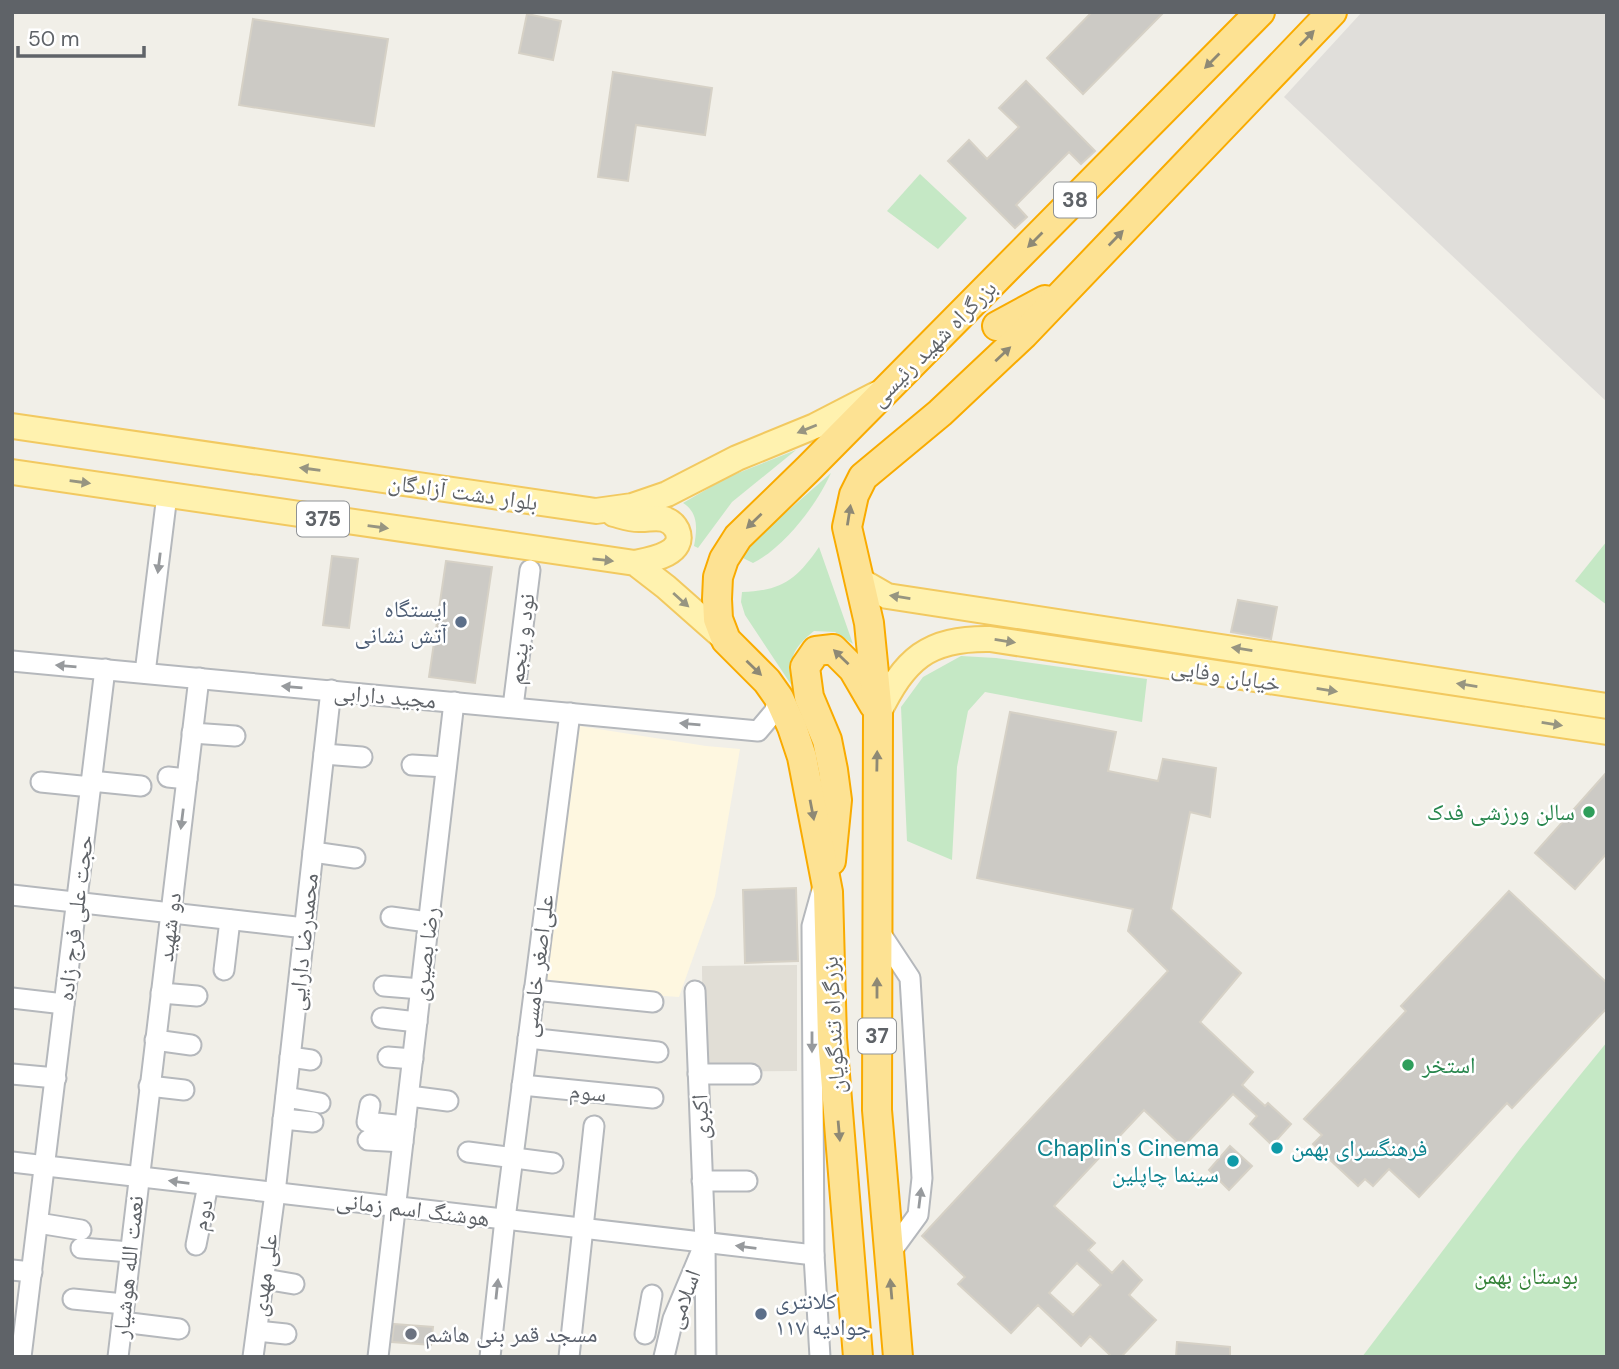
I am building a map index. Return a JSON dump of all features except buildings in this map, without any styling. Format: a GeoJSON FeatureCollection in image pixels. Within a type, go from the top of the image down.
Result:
{"type":"FeatureCollection","features":[{"type":"Feature","properties":{"kind":"highway","name":"بزرگراه شهید رئیسی"},"geometry":{"type":"LineString","coordinates":[[726,640],[718,619],[718,577],[724,559],[737,537],[890,387],[1260,12]]}},
{"type":"Feature","properties":{"kind":"highway","name":"38"},"geometry":{"type":"LineString","coordinates":[[878,714],[875,668],[861,581],[847,527],[854,495],[863,477],[940,413],[1024,334],[1332,12]]}},
{"type":"Feature","properties":{"kind":"highway"},"geometry":{"type":"LineString","coordinates":[[997,326],[1069,287]]}},
{"type":"Feature","properties":{"kind":"highway"},"geometry":{"type":"LineString","coordinates":[[726,640],[767,681],[779,698]]}},
{"type":"Feature","properties":{"kind":"highway"},"geometry":{"type":"LineString","coordinates":[[827,885],[837,800],[827,740],[805,681],[805,667],[809,658],[816,651],[833,649],[853,668],[878,714]]}},
{"type":"Feature","properties":{"kind":"highway","name":"بزرگراه تندگویان"},"geometry":{"type":"LineString","coordinates":[[779,698],[802,757],[827,885],[832,1038],[858,1357]]}},
{"type":"Feature","properties":{"kind":"highway","name":"بزرگراه تندگویان"},"geometry":{"type":"LineString","coordinates":[[878,714],[877,1110],[898,1357]]}},
{"type":"Feature","properties":{"kind":"main road","name":"بلوار دشت آزادگان"},"geometry":{"type":"LineString","coordinates":[[12,426],[596,511],[632,506],[667,494],[737,458],[815,426],[890,387]]}},
{"type":"Feature","properties":{"kind":"main road","name":"بلوار دشت آزادگان"},"geometry":{"type":"LineString","coordinates":[[12,472],[635,563],[726,640]]}},
{"type":"Feature","properties":{"kind":"main road"},"geometry":{"type":"LineString","coordinates":[[596,511],[640,520],[663,519],[673,525],[678,541],[672,550],[635,563]]}},
{"type":"Feature","properties":{"kind":"main road","name":"خیابان وفایی"},"geometry":{"type":"LineString","coordinates":[[861,581],[887,596],[1607,706]]}},
{"type":"Feature","properties":{"kind":"main road","name":"خیابان وفایی"},"geometry":{"type":"LineString","coordinates":[[878,714],[891,687],[908,664],[938,645],[970,639],[990,639],[1607,732]]}},
{"type":"Feature","properties":{"kind":"street"},"geometry":{"type":"LineString","coordinates":[[145,673],[167,495]]}},
{"type":"Feature","properties":{"kind":"street","name":"نود و پنجم"},"geometry":{"type":"LineString","coordinates":[[513,707],[530,570]]}},
{"type":"Feature","properties":{"kind":"street","name":"مجید دارابی"},"geometry":{"type":"LineString","coordinates":[[12,661],[758,730],[774,712],[779,698]]}},
{"type":"Feature","properties":{"kind":"street","name":"حجت علی فرج زاده"},"geometry":{"type":"LineString","coordinates":[[21,1357],[19,1318],[22,1271],[38,1223],[105,669]]}},
{"type":"Feature","properties":{"kind":"street","name":"دو شهید"},"geometry":{"type":"LineString","coordinates":[[138,1177],[170,913],[177,778],[192,733],[199,678]]}},
{"type":"Feature","properties":{"kind":"street","name":"محمدرضا دارایی"},"geometry":{"type":"LineString","coordinates":[[275,1193],[331,690]]}},
{"type":"Feature","properties":{"kind":"street","name":"رضا بصیری"},"geometry":{"type":"LineString","coordinates":[[378,1357],[454,702]]}},
{"type":"Feature","properties":{"kind":"street","name":"علی‌اصغر خامسی"},"geometry":{"type":"LineString","coordinates":[[490,1357],[512,1159],[570,713]]}},
{"type":"Feature","properties":{"kind":"street"},"geometry":{"type":"LineString","coordinates":[[192,733],[235,736]]}},
{"type":"Feature","properties":{"kind":"street"},"geometry":{"type":"LineString","coordinates":[[324,754],[362,757]]}},
{"type":"Feature","properties":{"kind":"street"},"geometry":{"type":"LineString","coordinates":[[412,765],[446,767]]}},
{"type":"Feature","properties":{"kind":"street"},"geometry":{"type":"LineString","coordinates":[[41,782],[141,786]]}},
{"type":"Feature","properties":{"kind":"street"},"geometry":{"type":"LineString","coordinates":[[313,852],[355,858]]}},
{"type":"Feature","properties":{"kind":"street"},"geometry":{"type":"LineString","coordinates":[[820,1357],[814,1255],[812,926],[827,885]]}},
{"type":"Feature","properties":{"kind":"street"},"geometry":{"type":"LineString","coordinates":[[12,895],[304,928]]}},
{"type":"Feature","properties":{"kind":"street"},"geometry":{"type":"LineString","coordinates":[[391,918],[428,922]]}},
{"type":"Feature","properties":{"kind":"street"},"geometry":{"type":"LineString","coordinates":[[224,971],[230,920]]}},
{"type":"Feature","properties":{"kind":"street"},"geometry":{"type":"LineString","coordinates":[[876,927],[910,978],[922,1178],[918,1214],[888,1256]]}},
{"type":"Feature","properties":{"kind":"street"},"geometry":{"type":"LineString","coordinates":[[384,986],[421,989]]}},
{"type":"Feature","properties":{"kind":"street"},"geometry":{"type":"LineString","coordinates":[[534,990],[653,1002]]}},
{"type":"Feature","properties":{"kind":"street","name":"اکبری"},"geometry":{"type":"LineString","coordinates":[[695,991],[705,1242],[706,1357]]}},
{"type":"Feature","properties":{"kind":"street"},"geometry":{"type":"LineString","coordinates":[[161,993],[197,996]]}},
{"type":"Feature","properties":{"kind":"street"},"geometry":{"type":"LineString","coordinates":[[12,998],[64,1004]]}},
{"type":"Feature","properties":{"kind":"street"},"geometry":{"type":"LineString","coordinates":[[382,1018],[417,1022]]}},
{"type":"Feature","properties":{"kind":"street"},"geometry":{"type":"LineString","coordinates":[[528,1038],[658,1052]]}},
{"type":"Feature","properties":{"kind":"street"},"geometry":{"type":"LineString","coordinates":[[155,1040],[191,1045]]}},
{"type":"Feature","properties":{"kind":"street"},"geometry":{"type":"LineString","coordinates":[[387,1057],[413,1059]]}},
{"type":"Feature","properties":{"kind":"street"},"geometry":{"type":"LineString","coordinates":[[290,1058],[311,1060]]}},
{"type":"Feature","properties":{"kind":"street"},"geometry":{"type":"LineString","coordinates":[[12,1074],[56,1078]]}},
{"type":"Feature","properties":{"kind":"street"},"geometry":{"type":"LineString","coordinates":[[698,1074],[751,1074]]}},
{"type":"Feature","properties":{"kind":"street","name":"سوم"},"geometry":{"type":"LineString","coordinates":[[522,1085],[653,1098]]}},
{"type":"Feature","properties":{"kind":"street"},"geometry":{"type":"LineString","coordinates":[[149,1086],[184,1090]]}},
{"type":"Feature","properties":{"kind":"street"},"geometry":{"type":"LineString","coordinates":[[409,1096],[448,1101]]}},
{"type":"Feature","properties":{"kind":"street"},"geometry":{"type":"LineString","coordinates":[[286,1097],[320,1103]]}},
{"type":"Feature","properties":{"kind":"street"},"geometry":{"type":"LineString","coordinates":[[370,1105],[367,1122],[404,1134]]}},
{"type":"Feature","properties":{"kind":"street"},"geometry":{"type":"LineString","coordinates":[[283,1119],[313,1122]]}},
{"type":"Feature","properties":{"kind":"street"},"geometry":{"type":"LineString","coordinates":[[569,1357],[594,1126]]}},
{"type":"Feature","properties":{"kind":"street"},"geometry":{"type":"LineString","coordinates":[[368,1140],[404,1134]]}},
{"type":"Feature","properties":{"kind":"street"},"geometry":{"type":"LineString","coordinates":[[468,1152],[553,1163]]}},
{"type":"Feature","properties":{"kind":"street","name":"هوشنگ اسم زمانی"},"geometry":{"type":"LineString","coordinates":[[12,1163],[814,1255]]}},
{"type":"Feature","properties":{"kind":"street","name":"نعمت الله هوشیار"},"geometry":{"type":"LineString","coordinates":[[118,1357],[138,1177]]}},
{"type":"Feature","properties":{"kind":"street"},"geometry":{"type":"LineString","coordinates":[[702,1181],[747,1181]]}},
{"type":"Feature","properties":{"kind":"street","name":"دوم"},"geometry":{"type":"LineString","coordinates":[[196,1245],[208,1185]]}},
{"type":"Feature","properties":{"kind":"street","name":"علی مهدی"},"geometry":{"type":"LineString","coordinates":[[253,1357],[275,1193]]}},
{"type":"Feature","properties":{"kind":"street"},"geometry":{"type":"LineString","coordinates":[[38,1223],[81,1239],[130,1252]]}},
{"type":"Feature","properties":{"kind":"street","name":"اسلامی"},"geometry":{"type":"LineString","coordinates":[[664,1357],[673,1319],[705,1242]]}},
{"type":"Feature","properties":{"kind":"street"},"geometry":{"type":"LineString","coordinates":[[264,1279],[294,1284]]}},
{"type":"Feature","properties":{"kind":"street"},"geometry":{"type":"LineString","coordinates":[[73,1299],[179,1329]]}},
{"type":"Feature","properties":{"kind":"street"},"geometry":{"type":"LineString","coordinates":[[645,1334],[650,1304],[673,1319]]}},
{"type":"Feature","properties":{"kind":"street"},"geometry":{"type":"LineString","coordinates":[[257,1331],[286,1334]]}},
{"type":"Feature","properties":{"kind":"shaded area"},"geometry":{"type":"Polygon","coordinates":[[[1362,12],[1607,12],[1607,402],[1284,97],[1362,12]]]}},
{"type":"Feature","properties":{"kind":"shaded area"},"geometry":{"type":"Polygon","coordinates":[[[579,726],[740,749],[715,896],[679,997],[543,988],[579,726]]]}},
{"type":"Feature","properties":{"kind":"shaded area"},"geometry":{"type":"Polygon","coordinates":[[[797,965],[797,1071],[703,1072],[702,966],[797,965]]]}},
{"type":"Feature","properties":{"kind":"green space"},"geometry":{"type":"Polygon","coordinates":[[[920,174],[967,218],[938,249],[887,211],[920,174]]]}},
{"type":"Feature","properties":{"kind":"green space"},"geometry":{"type":"Polygon","coordinates":[[[796,450],[732,502],[698,548],[694,546],[694,517],[683,503],[728,477],[796,450]]]}},
{"type":"Feature","properties":{"kind":"green space"},"geometry":{"type":"Polygon","coordinates":[[[831,473],[809,511],[777,547],[753,563],[743,558],[743,550],[831,473]]]}},
{"type":"Feature","properties":{"kind":"green space"},"geometry":{"type":"Polygon","coordinates":[[[1607,541],[1607,605],[1575,581],[1607,541]]]}},
{"type":"Feature","properties":{"kind":"green space"},"geometry":{"type":"Polygon","coordinates":[[[819,547],[853,644],[835,632],[814,631],[796,649],[791,668],[792,686],[745,615],[741,602],[742,592],[768,589],[787,581],[796,575],[819,547]]]}},
{"type":"Feature","properties":{"kind":"green space"},"geometry":{"type":"Polygon","coordinates":[[[961,656],[996,658],[1147,679],[1142,722],[985,692],[968,711],[957,767],[952,860],[907,841],[901,707],[923,677],[961,656]]]}},
{"type":"Feature","properties":{"kind":"green space","name":"بوستان بهمن"},"geometry":{"type":"Polygon","coordinates":[[[1607,1042],[1607,1357],[1362,1357],[1520,1149],[1607,1042]]]}},
{"type":"Feature","properties":{"kind":"place","name":"ایستگاه آتش نشانی"},"geometry":{"type":"Point","coordinates":[461,622]}},
{"type":"Feature","properties":{"kind":"place","name":"سالن ورزشی فدک"},"geometry":{"type":"Point","coordinates":[1589,812]}},
{"type":"Feature","properties":{"kind":"place","name":"استخر"},"geometry":{"type":"Point","coordinates":[1408,1065]}},
{"type":"Feature","properties":{"kind":"place","name":"فرهنگسرای بهمن"},"geometry":{"type":"Point","coordinates":[1277,1148]}},
{"type":"Feature","properties":{"kind":"place","name":"Chaplin's Cinema سینما چاپلین"},"geometry":{"type":"Point","coordinates":[1233,1161]}},
{"type":"Feature","properties":{"kind":"place","name":"کلانتری ۱۱۷ جوادیه"},"geometry":{"type":"Point","coordinates":[761,1314]}},
{"type":"Feature","properties":{"kind":"place","name":"مسجد قمر بنی هاشم"},"geometry":{"type":"Point","coordinates":[411,1334]}}]}
